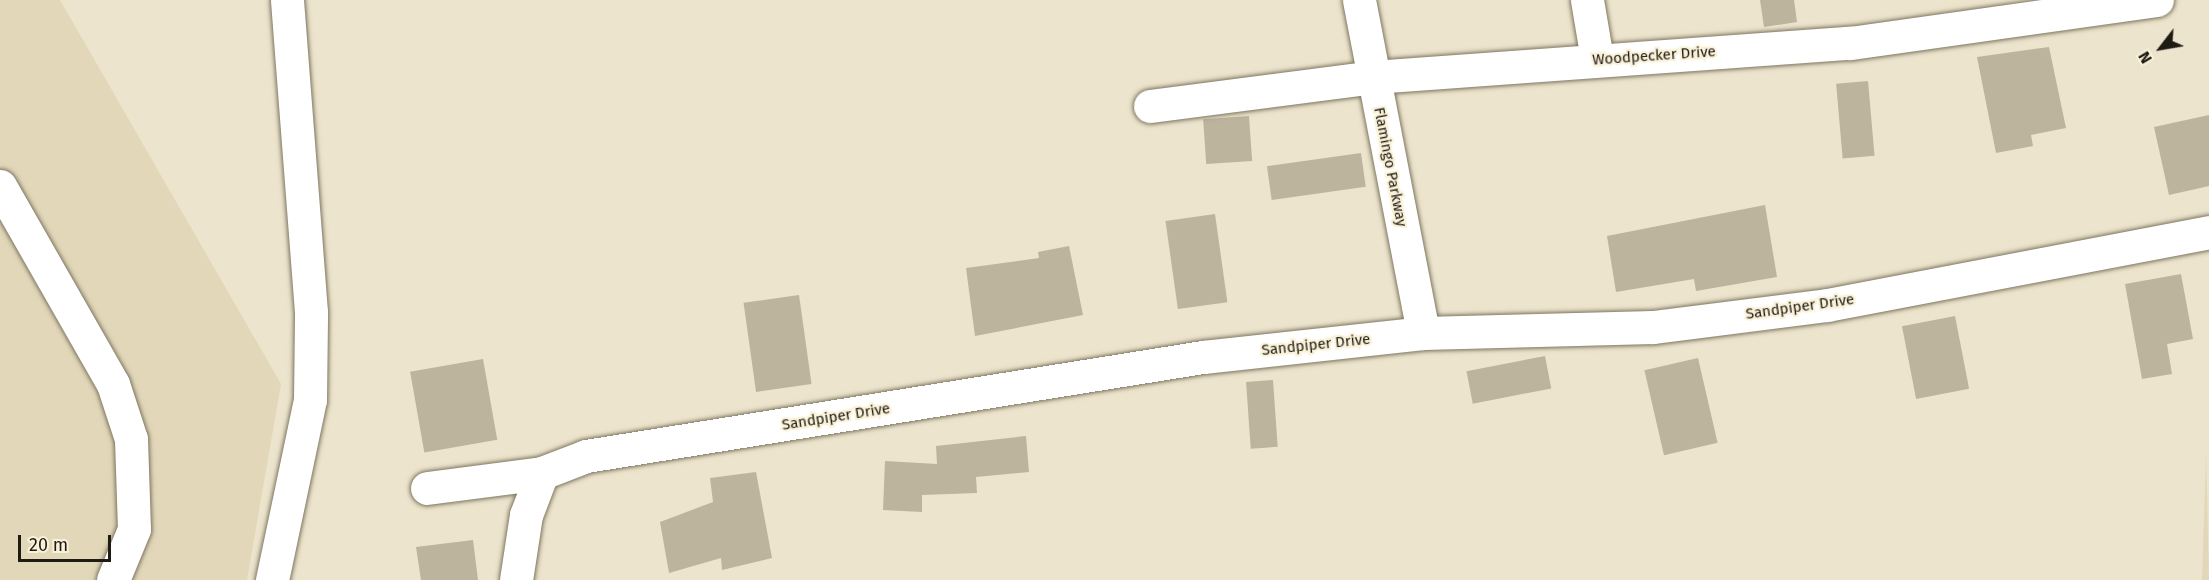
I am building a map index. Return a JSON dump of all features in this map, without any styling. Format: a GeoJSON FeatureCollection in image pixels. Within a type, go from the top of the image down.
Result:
{"type":"FeatureCollection","features":[{"type":"Feature","properties":{"kind":"street"},"geometry":{"type":"LineString","coordinates":[[272,580],[310,400],[311,312],[287,0]]}},
{"type":"Feature","properties":{"kind":"street","name":"Flamingo Parkway"},"geometry":{"type":"LineString","coordinates":[[1359,0],[1423,333]]}},
{"type":"Feature","properties":{"kind":"street"},"geometry":{"type":"LineString","coordinates":[[1587,0],[1597,59]]}},
{"type":"Feature","properties":{"kind":"street","name":"Woodpecker Drive"},"geometry":{"type":"LineString","coordinates":[[1150,106],[1372,77],[1597,59],[1850,43],[2157,0]]}},
{"type":"Feature","properties":{"kind":"street"},"geometry":{"type":"LineString","coordinates":[[0,186],[108,375],[131,439],[134,529],[113,580]]}},
{"type":"Feature","properties":{"kind":"street","name":"Sandpiper Drive"},"geometry":{"type":"LineString","coordinates":[[427,488],[542,473],[586,456],[1203,357],[1423,333],[1653,327],[1816,306],[2209,232]]}},
{"type":"Feature","properties":{"kind":"street"},"geometry":{"type":"LineString","coordinates":[[516,580],[526,514],[542,473]]}},
{"type":"Feature","properties":{"kind":"shaded area"},"geometry":{"type":"Polygon","coordinates":[[[0,0],[60,0],[281,384],[247,580],[0,580],[0,0]]]}},
{"type":"Feature","properties":{"kind":"shaded area"},"geometry":{"type":"Polygon","coordinates":[[[2206,452],[2209,580],[2202,580],[2206,452]]]}},
{"type":"Feature","properties":{"kind":"building"},"geometry":{"type":"Polygon","coordinates":[[[1760,0],[1794,0],[1797,22],[1764,27],[1760,0]]]}},
{"type":"Feature","properties":{"kind":"building"},"geometry":{"type":"Polygon","coordinates":[[[2049,47],[2066,128],[2031,135],[2033,146],[1996,153],[1977,57],[2049,47]]]}},
{"type":"Feature","properties":{"kind":"building"},"geometry":{"type":"Polygon","coordinates":[[[1868,81],[1875,156],[1843,159],[1836,84],[1868,81]]]}},
{"type":"Feature","properties":{"kind":"building"},"geometry":{"type":"Polygon","coordinates":[[[2209,115],[2209,186],[2169,195],[2154,127],[2209,115]]]}},
{"type":"Feature","properties":{"kind":"building"},"geometry":{"type":"Polygon","coordinates":[[[1249,116],[1252,161],[1206,164],[1203,119],[1249,116]]]}},
{"type":"Feature","properties":{"kind":"building"},"geometry":{"type":"Polygon","coordinates":[[[1361,153],[1366,187],[1272,200],[1267,166],[1361,153]]]}},
{"type":"Feature","properties":{"kind":"building"},"geometry":{"type":"Polygon","coordinates":[[[1765,205],[1777,277],[1696,291],[1694,279],[1616,292],[1607,236],[1765,205]]]}},
{"type":"Feature","properties":{"kind":"building"},"geometry":{"type":"Polygon","coordinates":[[[1215,214],[1227,302],[1178,309],[1165,221],[1215,214]]]}},
{"type":"Feature","properties":{"kind":"building"},"geometry":{"type":"Polygon","coordinates":[[[1069,246],[1083,315],[975,336],[966,268],[1039,258],[1038,252],[1069,246]]]}},
{"type":"Feature","properties":{"kind":"building"},"geometry":{"type":"Polygon","coordinates":[[[2181,274],[2193,339],[2167,344],[2172,374],[2142,379],[2125,284],[2181,274]]]}},
{"type":"Feature","properties":{"kind":"building"},"geometry":{"type":"Polygon","coordinates":[[[799,295],[812,384],[756,392],[744,303],[799,295]]]}},
{"type":"Feature","properties":{"kind":"building"},"geometry":{"type":"Polygon","coordinates":[[[1955,316],[1969,389],[1916,399],[1902,326],[1955,316]]]}},
{"type":"Feature","properties":{"kind":"building"},"geometry":{"type":"Polygon","coordinates":[[[1545,356],[1551,388],[1473,404],[1466,371],[1545,356]]]}},
{"type":"Feature","properties":{"kind":"building"},"geometry":{"type":"Polygon","coordinates":[[[1698,358],[1718,443],[1664,455],[1644,370],[1698,358]]]}},
{"type":"Feature","properties":{"kind":"building"},"geometry":{"type":"Polygon","coordinates":[[[483,359],[497,440],[424,453],[410,372],[483,359]]]}},
{"type":"Feature","properties":{"kind":"building"},"geometry":{"type":"Polygon","coordinates":[[[1273,380],[1278,447],[1251,449],[1246,382],[1273,380]]]}},
{"type":"Feature","properties":{"kind":"building"},"geometry":{"type":"Polygon","coordinates":[[[1026,436],[1029,472],[976,477],[977,493],[922,495],[922,512],[883,510],[885,461],[937,464],[936,446],[1026,436]]]}},
{"type":"Feature","properties":{"kind":"building"},"geometry":{"type":"Polygon","coordinates":[[[756,472],[772,558],[722,570],[721,558],[669,573],[660,522],[713,502],[710,478],[756,472]]]}},
{"type":"Feature","properties":{"kind":"building"},"geometry":{"type":"Polygon","coordinates":[[[473,540],[478,580],[421,580],[416,547],[473,540]]]}}]}
